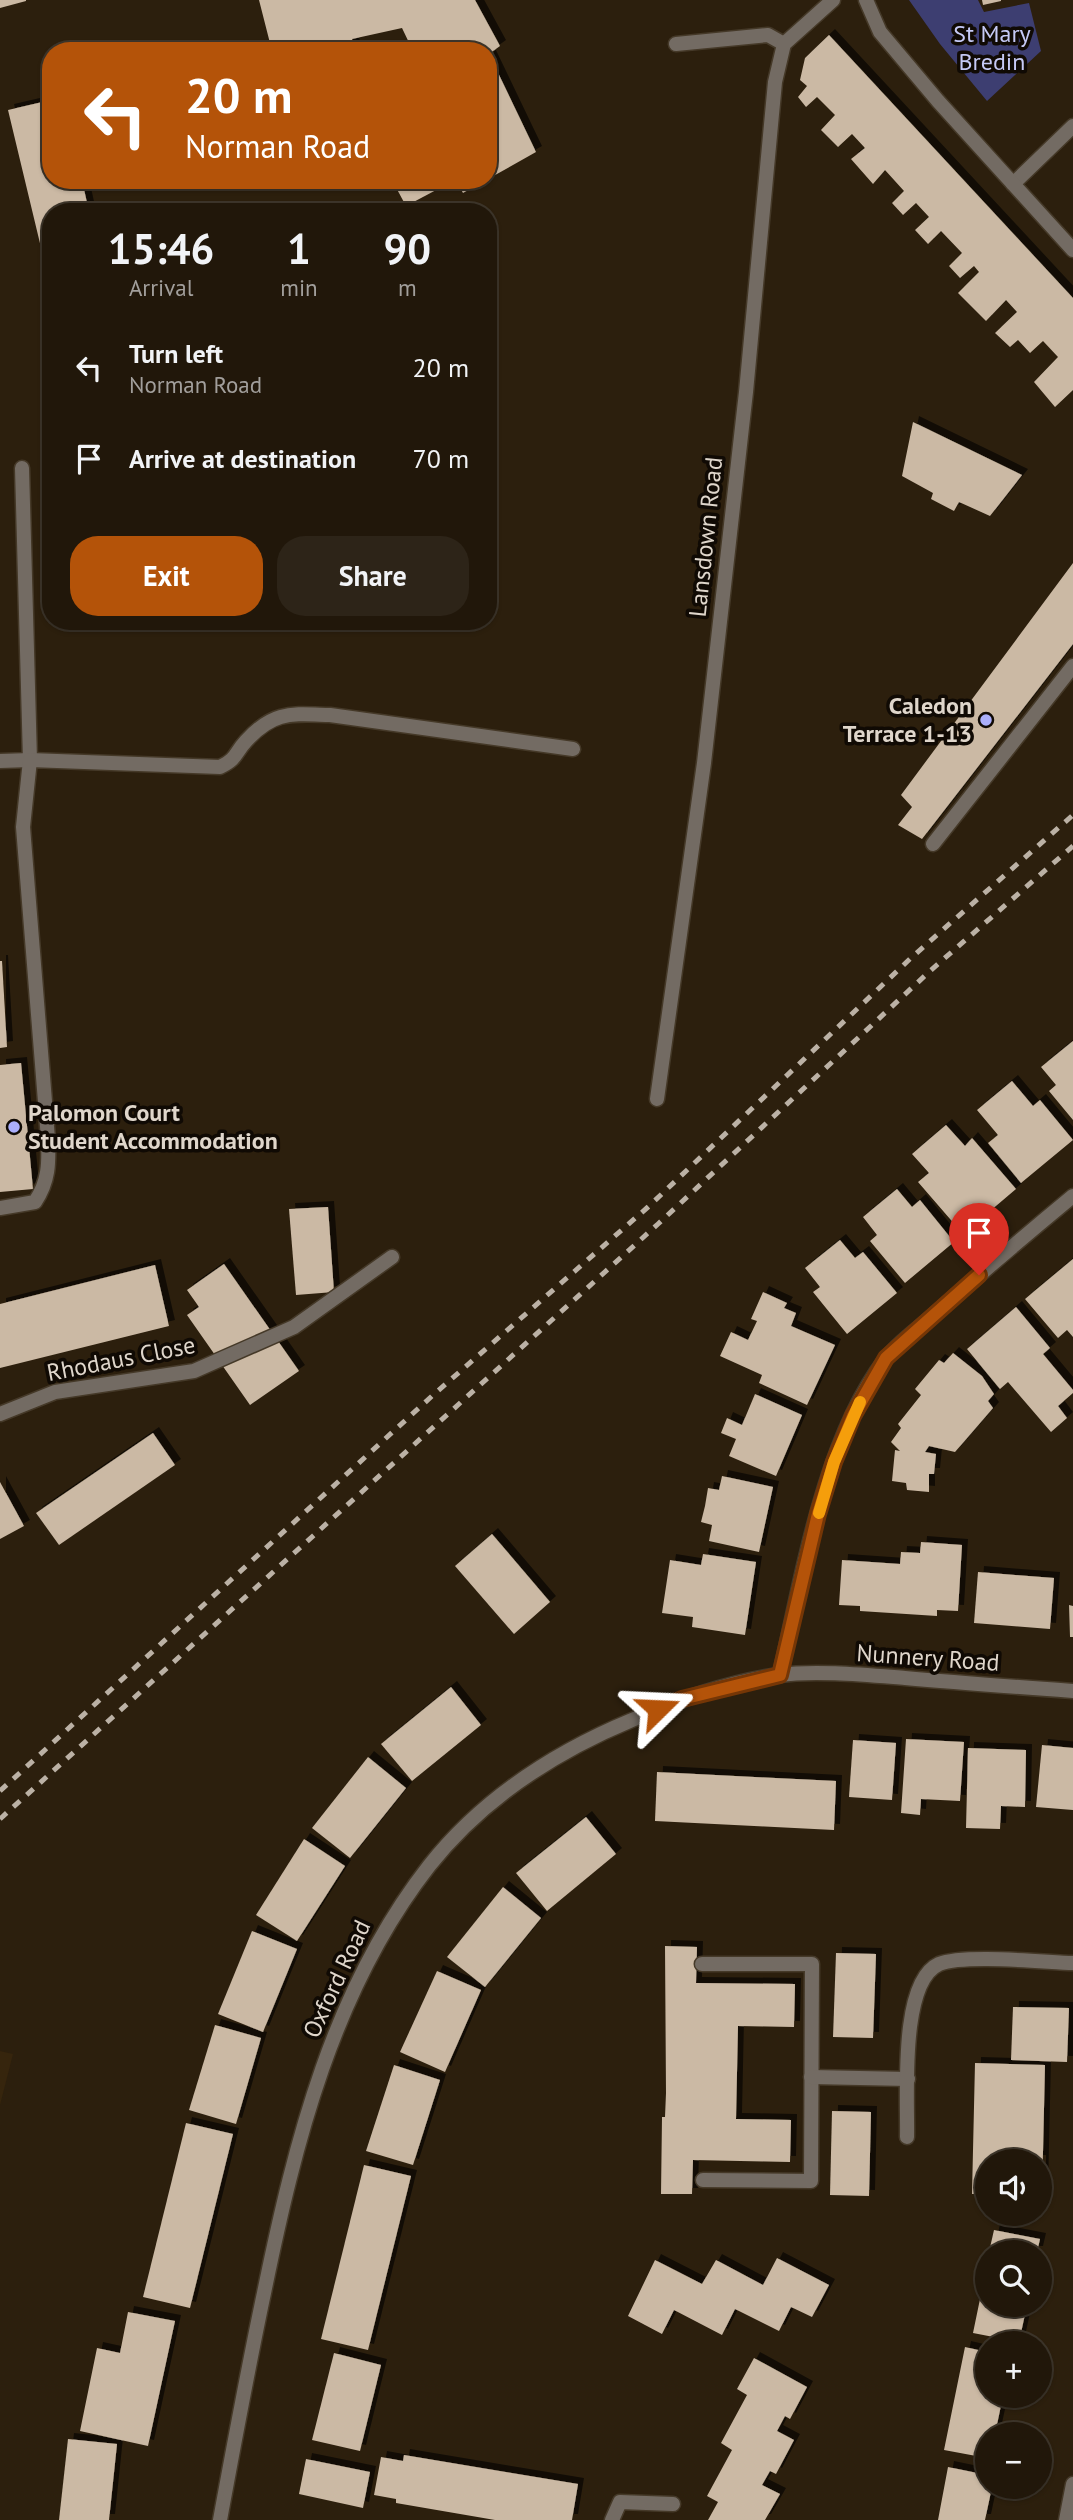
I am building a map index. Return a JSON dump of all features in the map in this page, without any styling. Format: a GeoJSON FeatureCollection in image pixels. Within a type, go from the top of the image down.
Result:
{"type":"FeatureCollection","features":[{"type":"Feature","properties":{"kind":"street"},"geometry":{"type":"LineString","coordinates":[[677,44],[768,35],[784,44],[833,0]]}},
{"type":"Feature","properties":{"kind":"street"},"geometry":{"type":"LineString","coordinates":[[866,0],[880,32],[938,101],[1073,250]]}},
{"type":"Feature","properties":{"kind":"street","name":"Lansdown Road"},"geometry":{"type":"LineString","coordinates":[[657,1099],[704,763],[744,406],[775,82],[784,44]]}},
{"type":"Feature","properties":{"kind":"street"},"geometry":{"type":"LineString","coordinates":[[1013,184],[1073,126]]}},
{"type":"Feature","properties":{"kind":"street"},"geometry":{"type":"LineString","coordinates":[[0,1208],[35,1202],[43,1191],[49,1174],[23,827],[30,761],[22,468]]}},
{"type":"Feature","properties":{"kind":"street"},"geometry":{"type":"LineString","coordinates":[[933,844],[1073,666]]}},
{"type":"Feature","properties":{"kind":"street"},"geometry":{"type":"LineString","coordinates":[[0,761],[220,767],[234,760],[243,744],[259,727],[272,719],[292,714],[330,715],[573,749]]}},
{"type":"Feature","properties":{"kind":"street"},"geometry":{"type":"LineString","coordinates":[[780,1675],[818,1514],[834,1462],[867,1388],[886,1358],[998,1258],[1073,1196]]}},
{"type":"Feature","properties":{"kind":"street","name":"Rhodaus Close"},"geometry":{"type":"LineString","coordinates":[[0,1414],[55,1392],[194,1371],[294,1327],[392,1257]]}},
{"type":"Feature","properties":{"kind":"street","name":"Nunnery Road"},"geometry":{"type":"LineString","coordinates":[[780,1675],[859,1675],[1073,1691]]}},
{"type":"Feature","properties":{"kind":"street","name":"Oxford Road"},"geometry":{"type":"LineString","coordinates":[[220,2520],[269,2266],[316,2083],[360,1973],[393,1915],[431,1863],[471,1820],[537,1768],[602,1733],[682,1699],[780,1675]]}},
{"type":"Feature","properties":{"kind":"street"},"geometry":{"type":"LineString","coordinates":[[907,2137],[909,2031],[917,1990],[926,1974],[937,1965],[973,1960],[1073,1963]]}},
{"type":"Feature","properties":{"kind":"street"},"geometry":{"type":"LineString","coordinates":[[702,1964],[812,1964],[811,2181],[703,2180]]}},
{"type":"Feature","properties":{"kind":"street"},"geometry":{"type":"LineString","coordinates":[[811,2077],[908,2079]]}},
{"type":"Feature","properties":{"kind":"street"},"geometry":{"type":"LineString","coordinates":[[1066,2520],[1073,2484]]}},
{"type":"Feature","properties":{"kind":"street"},"geometry":{"type":"LineString","coordinates":[[612,2520],[620,2502],[673,2504]]}},
{"type":"Feature","properties":{"kind":"shaded area"},"geometry":{"type":"Polygon","coordinates":[[[0,2051],[13,2054],[0,2105],[0,2051]]]}},
{"type":"Feature","properties":{"kind":"green space","name":"St Mary Bredin"},"geometry":{"type":"Polygon","coordinates":[[[909,0],[978,0],[984,12],[1029,3],[1041,51],[987,101],[940,44],[909,0]]]}},
{"type":"Feature","properties":{"kind":"building"},"geometry":{"type":"Polygon","coordinates":[[[0,0],[26,0],[26,1],[0,8],[0,0]]]}},
{"type":"Feature","properties":{"kind":"building"},"geometry":{"type":"Polygon","coordinates":[[[259,0],[475,0],[500,46],[497,48],[497,42],[409,42],[402,28],[352,39],[353,42],[270,42],[259,0]]]}},
{"type":"Feature","properties":{"kind":"building"},"geometry":{"type":"Polygon","coordinates":[[[982,0],[1001,0],[1001,1],[983,5],[982,0]]]}},
{"type":"Feature","properties":{"kind":"building"},"geometry":{"type":"Polygon","coordinates":[[[829,35],[1073,298],[1073,390],[1055,407],[1034,382],[1058,357],[1043,341],[1030,353],[1018,340],[1010,347],[995,333],[1017,312],[1006,300],[986,321],[958,293],[979,272],[974,266],[960,278],[949,266],[962,253],[941,231],[928,244],[915,230],[929,217],[916,203],[903,215],[892,203],[904,191],[885,170],[873,184],[851,159],[865,148],[852,134],[838,147],[821,130],[835,115],[817,97],[806,107],[798,97],[807,86],[800,80],[805,58],[829,35]]]}},
{"type":"Feature","properties":{"kind":"building"},"geometry":{"type":"Polygon","coordinates":[[[497,71],[536,152],[497,174],[497,71]]]}},
{"type":"Feature","properties":{"kind":"building"},"geometry":{"type":"Polygon","coordinates":[[[42,102],[42,189],[84,189],[87,203],[42,203],[42,252],[8,110],[42,102]]]}},
{"type":"Feature","properties":{"kind":"building"},"geometry":{"type":"Polygon","coordinates":[[[397,189],[438,189],[412,203],[404,203],[397,189]]]}},
{"type":"Feature","properties":{"kind":"building"},"geometry":{"type":"Polygon","coordinates":[[[913,422],[1022,475],[990,516],[959,502],[954,511],[931,499],[933,493],[902,476],[913,422]]]}},
{"type":"Feature","properties":{"kind":"building","name":"Caledon Terrace 1-13"},"geometry":{"type":"Polygon","coordinates":[[[1073,563],[1073,644],[922,839],[898,825],[912,807],[901,795],[1073,563]]]}},
{"type":"Feature","properties":{"kind":"building"},"geometry":{"type":"Polygon","coordinates":[[[0,961],[7,1047],[0,1048],[0,961]]]}},
{"type":"Feature","properties":{"kind":"building"},"geometry":{"type":"Polygon","coordinates":[[[1073,1041],[1073,1120],[1049,1091],[1056,1085],[1041,1067],[1073,1041]]]}},
{"type":"Feature","properties":{"kind":"building","name":"Palomon Court Student Accommodation"},"geometry":{"type":"Polygon","coordinates":[[[21,1063],[33,1189],[0,1192],[0,1065],[21,1063]]]}},
{"type":"Feature","properties":{"kind":"building"},"geometry":{"type":"Polygon","coordinates":[[[1012,1081],[1033,1106],[1040,1100],[1073,1140],[1021,1183],[988,1143],[998,1135],[977,1110],[1012,1081]]]}},
{"type":"Feature","properties":{"kind":"building"},"geometry":{"type":"Polygon","coordinates":[[[946,1125],[965,1146],[972,1138],[1016,1189],[963,1234],[918,1182],[929,1173],[912,1154],[946,1125]]]}},
{"type":"Feature","properties":{"kind":"building"},"geometry":{"type":"Polygon","coordinates":[[[897,1189],[912,1207],[920,1200],[954,1242],[905,1283],[870,1241],[877,1235],[863,1217],[897,1189]]]}},
{"type":"Feature","properties":{"kind":"building"},"geometry":{"type":"Polygon","coordinates":[[[328,1207],[334,1292],[296,1295],[289,1209],[328,1207]]]}},
{"type":"Feature","properties":{"kind":"building"},"geometry":{"type":"Polygon","coordinates":[[[840,1240],[855,1258],[863,1252],[897,1293],[847,1334],[813,1292],[820,1287],[805,1268],[840,1240]]]}},
{"type":"Feature","properties":{"kind":"building"},"geometry":{"type":"Polygon","coordinates":[[[1073,1259],[1073,1337],[1067,1330],[1058,1338],[1025,1299],[1073,1259]]]}},
{"type":"Feature","properties":{"kind":"building"},"geometry":{"type":"Polygon","coordinates":[[[224,1264],[299,1371],[250,1405],[187,1315],[199,1307],[187,1290],[224,1264]]]}},
{"type":"Feature","properties":{"kind":"building"},"geometry":{"type":"Polygon","coordinates":[[[155,1265],[169,1326],[0,1368],[0,1304],[155,1265]]]}},
{"type":"Feature","properties":{"kind":"building"},"geometry":{"type":"Polygon","coordinates":[[[763,1292],[787,1303],[784,1308],[796,1313],[791,1326],[835,1345],[807,1405],[759,1383],[762,1375],[720,1356],[731,1332],[748,1340],[757,1321],[751,1319],[763,1292]]]}},
{"type":"Feature","properties":{"kind":"building"},"geometry":{"type":"Polygon","coordinates":[[[1016,1307],[1050,1348],[1043,1354],[1073,1390],[1058,1406],[1067,1418],[1051,1432],[1008,1382],[1000,1389],[967,1349],[1016,1307]]]}},
{"type":"Feature","properties":{"kind":"building"},"geometry":{"type":"Polygon","coordinates":[[[953,1353],[982,1376],[994,1394],[988,1401],[993,1408],[955,1452],[929,1446],[925,1452],[936,1454],[934,1474],[929,1474],[929,1492],[907,1490],[906,1483],[892,1481],[895,1450],[900,1451],[891,1442],[901,1428],[898,1424],[921,1395],[915,1389],[939,1360],[944,1363],[953,1353]]]}},
{"type":"Feature","properties":{"kind":"building"},"geometry":{"type":"Polygon","coordinates":[[[755,1394],[802,1415],[776,1476],[729,1456],[736,1439],[721,1433],[727,1418],[742,1425],[755,1394]]]}},
{"type":"Feature","properties":{"kind":"building"},"geometry":{"type":"Polygon","coordinates":[[[153,1433],[175,1465],[59,1545],[36,1513],[153,1433]]]}},
{"type":"Feature","properties":{"kind":"building"},"geometry":{"type":"Polygon","coordinates":[[[722,1476],[773,1487],[759,1552],[709,1541],[712,1525],[701,1522],[708,1488],[719,1490],[722,1476]]]}},
{"type":"Feature","properties":{"kind":"building"},"geometry":{"type":"Polygon","coordinates":[[[0,1482],[24,1526],[0,1539],[0,1482]]]}},
{"type":"Feature","properties":{"kind":"building"},"geometry":{"type":"Polygon","coordinates":[[[492,1534],[550,1602],[514,1634],[455,1566],[492,1534]]]}},
{"type":"Feature","properties":{"kind":"building"},"geometry":{"type":"Polygon","coordinates":[[[921,1542],[962,1545],[958,1611],[937,1610],[937,1616],[860,1611],[860,1606],[839,1605],[842,1560],[900,1564],[901,1552],[920,1553],[921,1542]]]}},
{"type":"Feature","properties":{"kind":"building"},"geometry":{"type":"Polygon","coordinates":[[[703,1554],[756,1562],[745,1635],[692,1627],[693,1617],[662,1613],[670,1560],[701,1565],[703,1554]]]}},
{"type":"Feature","properties":{"kind":"building"},"geometry":{"type":"Polygon","coordinates":[[[978,1572],[1054,1578],[1050,1629],[974,1623],[978,1572]]]}},
{"type":"Feature","properties":{"kind":"building"},"geometry":{"type":"Polygon","coordinates":[[[1069,1605],[1073,1606],[1073,1637],[1070,1637],[1069,1605]]]}},
{"type":"Feature","properties":{"kind":"building"},"geometry":{"type":"Polygon","coordinates":[[[451,1687],[481,1725],[412,1781],[381,1744],[451,1687]]]}},
{"type":"Feature","properties":{"kind":"building"},"geometry":{"type":"Polygon","coordinates":[[[906,1739],[964,1742],[960,1801],[921,1799],[920,1815],[901,1813],[906,1739]]]}},
{"type":"Feature","properties":{"kind":"building"},"geometry":{"type":"Polygon","coordinates":[[[853,1740],[896,1743],[892,1800],[849,1797],[853,1740]]]}},
{"type":"Feature","properties":{"kind":"building"},"geometry":{"type":"Polygon","coordinates":[[[1042,1745],[1073,1748],[1073,1810],[1036,1807],[1042,1745]]]}},
{"type":"Feature","properties":{"kind":"building"},"geometry":{"type":"Polygon","coordinates":[[[968,1748],[1026,1750],[1025,1807],[1001,1806],[1000,1829],[966,1828],[968,1748]]]}},
{"type":"Feature","properties":{"kind":"building"},"geometry":{"type":"Polygon","coordinates":[[[368,1757],[406,1788],[350,1858],[312,1828],[368,1757]]]}},
{"type":"Feature","properties":{"kind":"building"},"geometry":{"type":"Polygon","coordinates":[[[657,1772],[836,1781],[834,1830],[655,1821],[657,1772]]]}},
{"type":"Feature","properties":{"kind":"building"},"geometry":{"type":"Polygon","coordinates":[[[586,1817],[616,1854],[547,1911],[516,1873],[586,1817]]]}},
{"type":"Feature","properties":{"kind":"building"},"geometry":{"type":"Polygon","coordinates":[[[304,1839],[345,1866],[297,1941],[256,1915],[304,1839]]]}},
{"type":"Feature","properties":{"kind":"building"},"geometry":{"type":"Polygon","coordinates":[[[503,1887],[541,1918],[485,1987],[447,1957],[503,1887]]]}},
{"type":"Feature","properties":{"kind":"building"},"geometry":{"type":"Polygon","coordinates":[[[252,1931],[297,1949],[263,2032],[218,2014],[252,1931]]]}},
{"type":"Feature","properties":{"kind":"building"},"geometry":{"type":"Polygon","coordinates":[[[665,1946],[697,1947],[696,1983],[795,1984],[794,2027],[738,2026],[736,2119],[791,2120],[790,2162],[693,2160],[692,2194],[661,2194],[662,2117],[665,2117],[666,2093],[665,1946]]]}},
{"type":"Feature","properties":{"kind":"building"},"geometry":{"type":"Polygon","coordinates":[[[836,1953],[876,1954],[873,2038],[833,2037],[836,1953]]]}},
{"type":"Feature","properties":{"kind":"building"},"geometry":{"type":"Polygon","coordinates":[[[437,1971],[481,1990],[445,2072],[400,2052],[437,1971]]]}},
{"type":"Feature","properties":{"kind":"building"},"geometry":{"type":"Polygon","coordinates":[[[1013,2007],[1069,2008],[1067,2062],[1011,2060],[1013,2007]]]}},
{"type":"Feature","properties":{"kind":"building"},"geometry":{"type":"Polygon","coordinates":[[[215,2025],[261,2038],[236,2124],[189,2110],[215,2025]]]}},
{"type":"Feature","properties":{"kind":"building"},"geometry":{"type":"Polygon","coordinates":[[[975,2063],[1045,2065],[1043,2149],[975,2149],[975,2194],[972,2194],[975,2063]]]}},
{"type":"Feature","properties":{"kind":"building"},"geometry":{"type":"Polygon","coordinates":[[[394,2065],[440,2080],[413,2165],[366,2151],[394,2065]]]}},
{"type":"Feature","properties":{"kind":"building"},"geometry":{"type":"Polygon","coordinates":[[[832,2111],[871,2112],[869,2196],[830,2195],[832,2111]]]}},
{"type":"Feature","properties":{"kind":"building"},"geometry":{"type":"Polygon","coordinates":[[[186,2123],[233,2134],[190,2308],[143,2297],[186,2123]]]}},
{"type":"Feature","properties":{"kind":"building"},"geometry":{"type":"Polygon","coordinates":[[[364,2165],[411,2176],[368,2350],[321,2339],[364,2165]]]}},
{"type":"Feature","properties":{"kind":"building"},"geometry":{"type":"Polygon","coordinates":[[[994,2230],[1040,2239],[1040,2240],[992,2240],[994,2230]]]}},
{"type":"Feature","properties":{"kind":"building"},"geometry":{"type":"Polygon","coordinates":[[[777,2258],[829,2285],[812,2317],[791,2307],[779,2331],[735,2309],[722,2335],[674,2310],[662,2334],[628,2316],[655,2260],[702,2284],[716,2260],[763,2285],[777,2258]]]}},
{"type":"Feature","properties":{"kind":"building"},"geometry":{"type":"Polygon","coordinates":[[[128,2312],[175,2321],[148,2446],[80,2431],[97,2348],[120,2353],[128,2312]]]}},
{"type":"Feature","properties":{"kind":"building"},"geometry":{"type":"Polygon","coordinates":[[[976,2317],[1024,2317],[1021,2331],[973,2333],[976,2317]]]}},
{"type":"Feature","properties":{"kind":"building"},"geometry":{"type":"Polygon","coordinates":[[[965,2347],[975,2349],[975,2408],[1000,2408],[998,2422],[975,2422],[975,2456],[944,2450],[965,2347]]]}},
{"type":"Feature","properties":{"kind":"building"},"geometry":{"type":"Polygon","coordinates":[[[334,2353],[381,2365],[360,2451],[312,2440],[334,2353]]]}},
{"type":"Feature","properties":{"kind":"building"},"geometry":{"type":"Polygon","coordinates":[[[754,2358],[807,2387],[790,2419],[785,2416],[777,2431],[794,2440],[776,2474],[770,2471],[762,2485],[780,2494],[765,2520],[708,2520],[718,2502],[707,2496],[732,2450],[721,2443],[747,2395],[737,2389],[754,2358]]]}},
{"type":"Feature","properties":{"kind":"building"},"geometry":{"type":"Polygon","coordinates":[[[68,2439],[117,2444],[109,2520],[59,2520],[68,2439]]]}},
{"type":"Feature","properties":{"kind":"building"},"geometry":{"type":"Polygon","coordinates":[[[404,2455],[578,2484],[572,2520],[495,2520],[396,2503],[396,2499],[374,2495],[381,2457],[403,2461],[404,2455]]]}},
{"type":"Feature","properties":{"kind":"building"},"geometry":{"type":"Polygon","coordinates":[[[306,2459],[370,2472],[363,2508],[299,2494],[306,2459]]]}},
{"type":"Feature","properties":{"kind":"building"},"geometry":{"type":"Polygon","coordinates":[[[948,2467],[975,2473],[975,2499],[989,2499],[985,2520],[938,2520],[948,2467]]]}},
{"type":"Feature","properties":{"kind":"railway"},"geometry":{"type":"LineString","coordinates":[[0,1791],[432,1396],[648,1207],[912,957],[1073,815]]}},
{"type":"Feature","properties":{"kind":"railway"},"geometry":{"type":"LineString","coordinates":[[0,1819],[658,1224],[930,971],[1073,846]]}},
{"type":"Feature","properties":{"kind":"slow traffic"},"geometry":{"type":"LineString","coordinates":[[819,1513],[834,1462],[860,1402]]}},
{"type":"Feature","properties":{"kind":"place","name":"Caledon Terrace 1-13"},"geometry":{"type":"Point","coordinates":[986,720]}},
{"type":"Feature","properties":{"kind":"place","name":"Palomon Court Student Accommodation"},"geometry":{"type":"Point","coordinates":[14,1127]}},
{"type":"Feature","properties":{"kind":"route"},"geometry":{"type":"LineString","coordinates":[[658,1709],[682,1699],[780,1675],[818,1514],[834,1462],[853,1416],[886,1358],[979,1275]]}}]}
